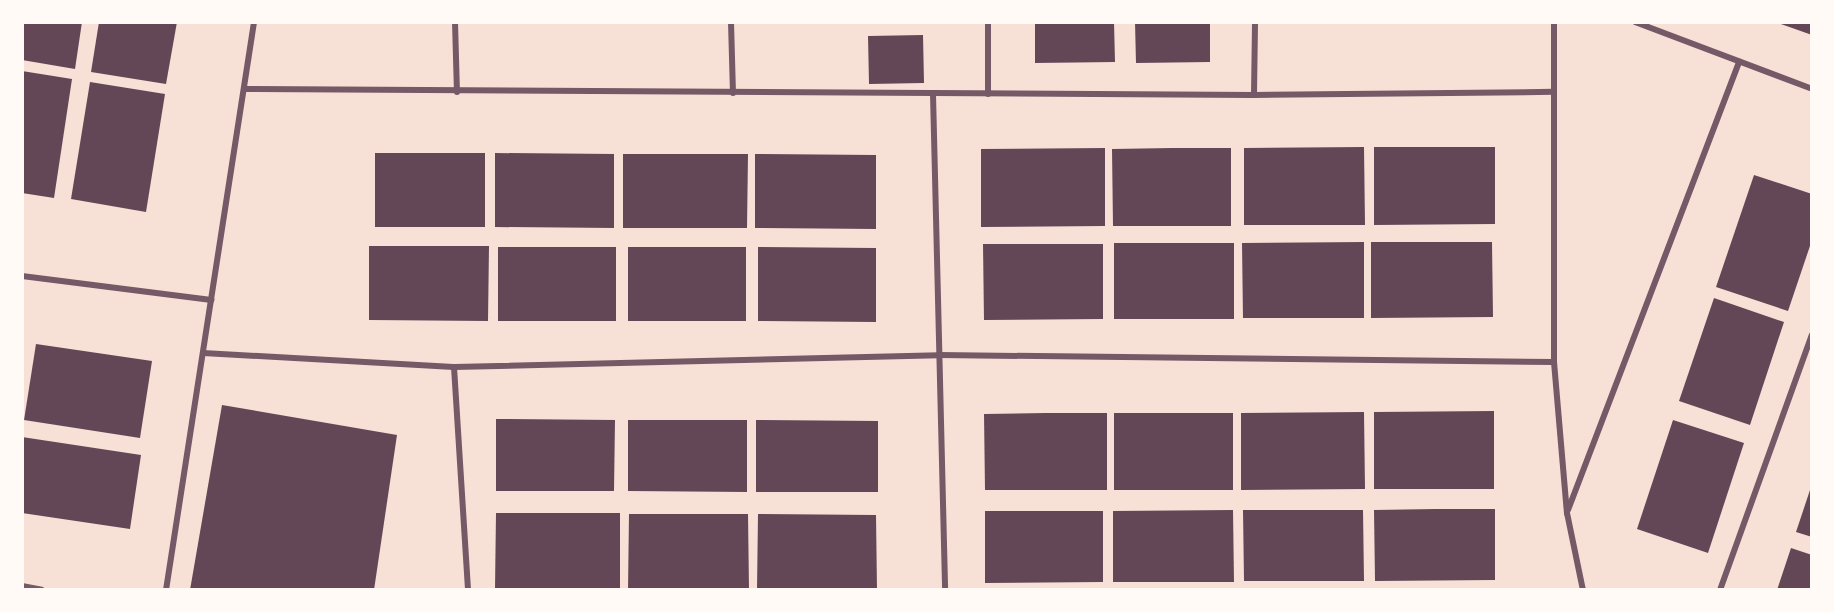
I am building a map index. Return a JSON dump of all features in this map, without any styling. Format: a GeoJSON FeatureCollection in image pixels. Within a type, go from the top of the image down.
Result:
{"type":"FeatureCollection","features":[{"type":"Feature","properties":{"kind":"street"},"geometry":{"type":"LineString","coordinates":[[166,590],[254,22]]}},
{"type":"Feature","properties":{"kind":"street"},"geometry":{"type":"LineString","coordinates":[[455,22],[457,92]]}},
{"type":"Feature","properties":{"kind":"street"},"geometry":{"type":"LineString","coordinates":[[731,22],[733,93]]}},
{"type":"Feature","properties":{"kind":"street"},"geometry":{"type":"LineString","coordinates":[[988,22],[988,94]]}},
{"type":"Feature","properties":{"kind":"street"},"geometry":{"type":"LineString","coordinates":[[1254,95],[1255,22]]}},
{"type":"Feature","properties":{"kind":"street"},"geometry":{"type":"LineString","coordinates":[[1554,22],[1554,362],[1567,513],[1583,590]]}},
{"type":"Feature","properties":{"kind":"street"},"geometry":{"type":"LineString","coordinates":[[1635,22],[1812,89]]}},
{"type":"Feature","properties":{"kind":"street"},"geometry":{"type":"LineString","coordinates":[[1567,513],[1739,62]]}},
{"type":"Feature","properties":{"kind":"street"},"geometry":{"type":"LineString","coordinates":[[244,89],[1254,95],[1554,92]]}},
{"type":"Feature","properties":{"kind":"street"},"geometry":{"type":"LineString","coordinates":[[933,94],[945,590]]}},
{"type":"Feature","properties":{"kind":"street"},"geometry":{"type":"LineString","coordinates":[[22,276],[211,300]]}},
{"type":"Feature","properties":{"kind":"street"},"geometry":{"type":"LineString","coordinates":[[1720,590],[1812,336]]}},
{"type":"Feature","properties":{"kind":"street"},"geometry":{"type":"LineString","coordinates":[[203,353],[454,366],[939,355],[1554,362]]}},
{"type":"Feature","properties":{"kind":"street"},"geometry":{"type":"LineString","coordinates":[[454,366],[468,590]]}},
{"type":"Feature","properties":{"kind":"street"},"geometry":{"type":"LineString","coordinates":[[22,586],[42,590]]}},
{"type":"Feature","properties":{"kind":"building"},"geometry":{"type":"Polygon","coordinates":[[[22,22],[82,22],[75,69],[22,60],[22,22]]]}},
{"type":"Feature","properties":{"kind":"building"},"geometry":{"type":"Polygon","coordinates":[[[99,22],[177,22],[166,84],[91,72],[99,22]]]}},
{"type":"Feature","properties":{"kind":"building"},"geometry":{"type":"Polygon","coordinates":[[[1035,22],[1114,22],[1115,62],[1035,63],[1035,22]]]}},
{"type":"Feature","properties":{"kind":"building"},"geometry":{"type":"Polygon","coordinates":[[[1135,22],[1210,22],[1210,62],[1136,63],[1135,22]]]}},
{"type":"Feature","properties":{"kind":"building"},"geometry":{"type":"Polygon","coordinates":[[[1812,22],[1812,35],[1778,23],[1812,22]]]}},
{"type":"Feature","properties":{"kind":"building"},"geometry":{"type":"Polygon","coordinates":[[[923,35],[924,83],[869,84],[868,36],[923,35]]]}},
{"type":"Feature","properties":{"kind":"building"},"geometry":{"type":"Polygon","coordinates":[[[22,71],[72,79],[54,198],[22,193],[22,71]]]}},
{"type":"Feature","properties":{"kind":"building"},"geometry":{"type":"Polygon","coordinates":[[[90,82],[165,94],[146,212],[71,199],[90,82]]]}},
{"type":"Feature","properties":{"kind":"building"},"geometry":{"type":"Polygon","coordinates":[[[1364,147],[1365,225],[1244,225],[1244,148],[1364,147]]]}},
{"type":"Feature","properties":{"kind":"building"},"geometry":{"type":"Polygon","coordinates":[[[1374,147],[1495,147],[1495,224],[1374,225],[1374,147]]]}},
{"type":"Feature","properties":{"kind":"building"},"geometry":{"type":"Polygon","coordinates":[[[1105,148],[1105,226],[981,227],[981,149],[1105,148]]]}},
{"type":"Feature","properties":{"kind":"building"},"geometry":{"type":"Polygon","coordinates":[[[1231,148],[1231,226],[1113,226],[1112,149],[1231,148]]]}},
{"type":"Feature","properties":{"kind":"building"},"geometry":{"type":"Polygon","coordinates":[[[375,153],[485,153],[485,227],[375,227],[375,153]]]}},
{"type":"Feature","properties":{"kind":"building"},"geometry":{"type":"Polygon","coordinates":[[[495,153],[614,154],[614,228],[495,227],[495,153]]]}},
{"type":"Feature","properties":{"kind":"building"},"geometry":{"type":"Polygon","coordinates":[[[623,154],[748,154],[747,228],[623,228],[623,154]]]}},
{"type":"Feature","properties":{"kind":"building"},"geometry":{"type":"Polygon","coordinates":[[[755,154],[876,155],[876,229],[755,228],[755,154]]]}},
{"type":"Feature","properties":{"kind":"building"},"geometry":{"type":"Polygon","coordinates":[[[1754,175],[1812,194],[1812,240],[1788,311],[1716,287],[1754,175]]]}},
{"type":"Feature","properties":{"kind":"building"},"geometry":{"type":"Polygon","coordinates":[[[1364,242],[1364,318],[1243,318],[1242,243],[1364,242]]]}},
{"type":"Feature","properties":{"kind":"building"},"geometry":{"type":"Polygon","coordinates":[[[1371,242],[1492,242],[1493,317],[1371,318],[1371,242]]]}},
{"type":"Feature","properties":{"kind":"building"},"geometry":{"type":"Polygon","coordinates":[[[1114,243],[1234,243],[1234,319],[1114,319],[1114,243]]]}},
{"type":"Feature","properties":{"kind":"building"},"geometry":{"type":"Polygon","coordinates":[[[983,244],[1103,244],[1103,319],[984,320],[983,244]]]}},
{"type":"Feature","properties":{"kind":"building"},"geometry":{"type":"Polygon","coordinates":[[[369,246],[489,246],[488,321],[369,320],[369,246]]]}},
{"type":"Feature","properties":{"kind":"building"},"geometry":{"type":"Polygon","coordinates":[[[498,247],[616,247],[616,321],[498,321],[498,247]]]}},
{"type":"Feature","properties":{"kind":"building"},"geometry":{"type":"Polygon","coordinates":[[[628,247],[746,247],[746,321],[628,321],[628,247]]]}},
{"type":"Feature","properties":{"kind":"building"},"geometry":{"type":"Polygon","coordinates":[[[758,247],[876,248],[876,322],[758,321],[758,247]]]}},
{"type":"Feature","properties":{"kind":"building"},"geometry":{"type":"Polygon","coordinates":[[[1714,298],[1784,322],[1750,425],[1679,401],[1714,298]]]}},
{"type":"Feature","properties":{"kind":"building"},"geometry":{"type":"Polygon","coordinates":[[[36,344],[152,361],[140,438],[24,420],[36,344]]]}},
{"type":"Feature","properties":{"kind":"building"},"geometry":{"type":"Polygon","coordinates":[[[222,405],[397,435],[374,590],[190,590],[222,405]]]}},
{"type":"Feature","properties":{"kind":"building"},"geometry":{"type":"Polygon","coordinates":[[[1494,411],[1494,489],[1374,489],[1374,412],[1494,411]]]}},
{"type":"Feature","properties":{"kind":"building"},"geometry":{"type":"Polygon","coordinates":[[[1364,412],[1365,489],[1241,490],[1241,413],[1364,412]]]}},
{"type":"Feature","properties":{"kind":"building"},"geometry":{"type":"Polygon","coordinates":[[[1107,413],[1107,490],[985,490],[984,414],[1107,413]]]}},
{"type":"Feature","properties":{"kind":"building"},"geometry":{"type":"Polygon","coordinates":[[[1114,413],[1233,413],[1233,490],[1114,490],[1114,413]]]}},
{"type":"Feature","properties":{"kind":"building"},"geometry":{"type":"Polygon","coordinates":[[[496,419],[615,420],[614,491],[496,491],[496,419]]]}},
{"type":"Feature","properties":{"kind":"building"},"geometry":{"type":"Polygon","coordinates":[[[628,420],[747,420],[747,492],[628,491],[628,420]]]}},
{"type":"Feature","properties":{"kind":"building"},"geometry":{"type":"Polygon","coordinates":[[[756,420],[878,421],[878,492],[756,492],[756,420]]]}},
{"type":"Feature","properties":{"kind":"building"},"geometry":{"type":"Polygon","coordinates":[[[1673,420],[1744,443],[1708,553],[1637,529],[1673,420]]]}},
{"type":"Feature","properties":{"kind":"building"},"geometry":{"type":"Polygon","coordinates":[[[22,437],[141,455],[130,529],[22,513],[22,437]]]}},
{"type":"Feature","properties":{"kind":"building"},"geometry":{"type":"Polygon","coordinates":[[[1812,487],[1812,537],[1796,532],[1812,487]]]}},
{"type":"Feature","properties":{"kind":"building"},"geometry":{"type":"Polygon","coordinates":[[[1495,509],[1495,580],[1375,581],[1374,510],[1495,509]]]}},
{"type":"Feature","properties":{"kind":"building"},"geometry":{"type":"Polygon","coordinates":[[[1233,510],[1234,582],[1113,582],[1113,511],[1233,510]]]}},
{"type":"Feature","properties":{"kind":"building"},"geometry":{"type":"Polygon","coordinates":[[[1243,510],[1363,510],[1364,581],[1244,581],[1243,510]]]}},
{"type":"Feature","properties":{"kind":"building"},"geometry":{"type":"Polygon","coordinates":[[[985,511],[1103,511],[1103,582],[985,583],[985,511]]]}},
{"type":"Feature","properties":{"kind":"building"},"geometry":{"type":"Polygon","coordinates":[[[496,513],[620,513],[620,590],[495,589],[496,513]]]}},
{"type":"Feature","properties":{"kind":"building"},"geometry":{"type":"Polygon","coordinates":[[[629,514],[748,514],[749,590],[628,590],[629,514]]]}},
{"type":"Feature","properties":{"kind":"building"},"geometry":{"type":"Polygon","coordinates":[[[758,514],[876,515],[877,590],[757,590],[758,514]]]}},
{"type":"Feature","properties":{"kind":"building"},"geometry":{"type":"Polygon","coordinates":[[[1791,548],[1812,555],[1812,590],[1777,590],[1791,548]]]}}]}
